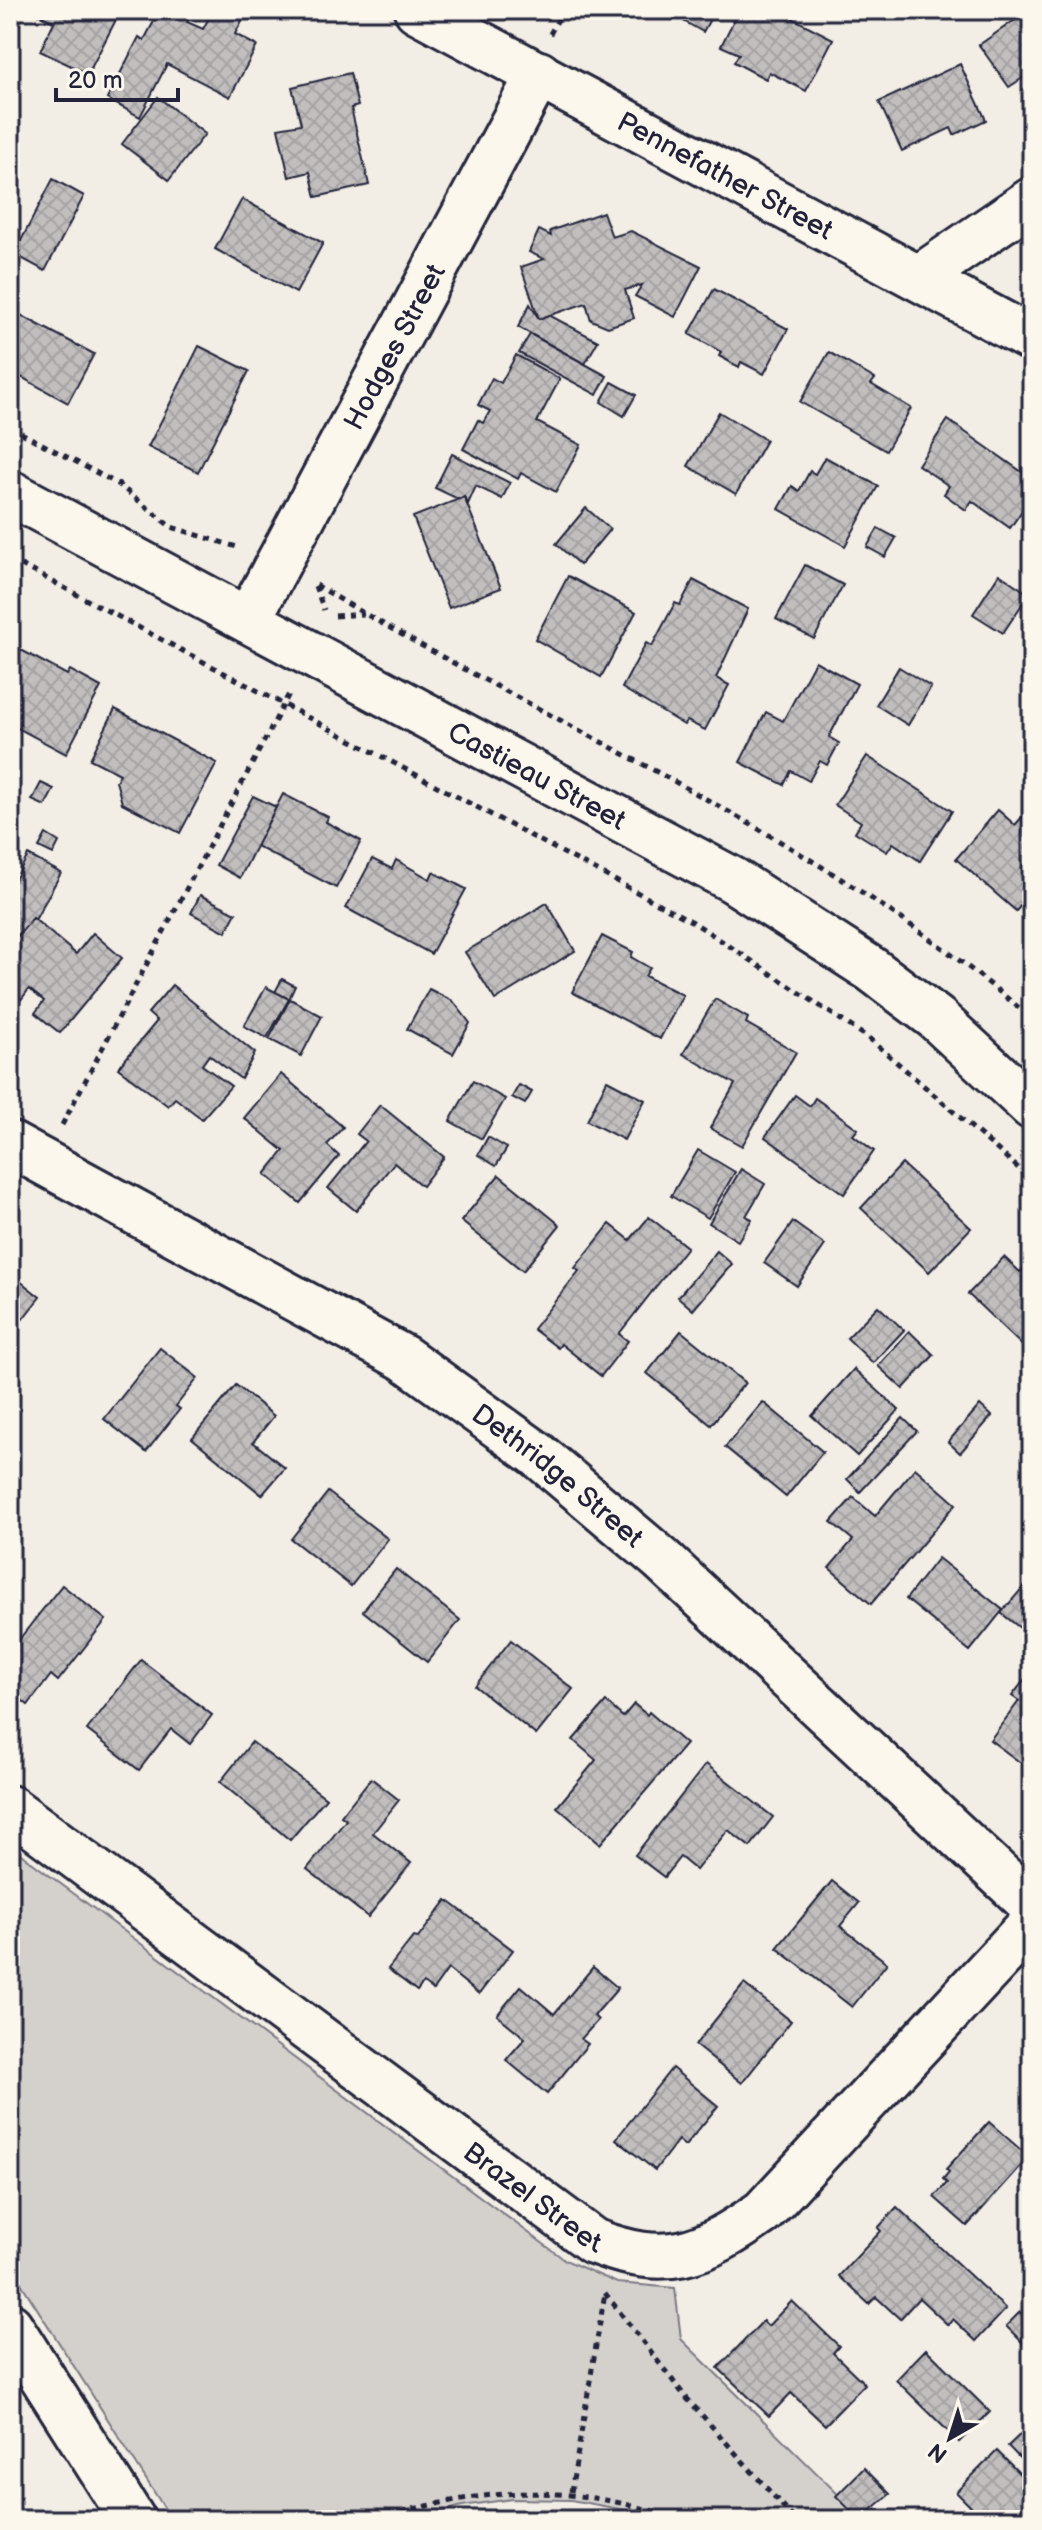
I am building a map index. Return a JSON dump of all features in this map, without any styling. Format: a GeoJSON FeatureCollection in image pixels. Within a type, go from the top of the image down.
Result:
{"type":"FeatureCollection","features":[{"type":"Feature","properties":{"kind":"street","name":"Pennefather Street"},"geometry":{"type":"LineString","coordinates":[[417,10],[1032,339]]}},
{"type":"Feature","properties":{"kind":"street","name":"Hodges Street"},"geometry":{"type":"LineString","coordinates":[[248,620],[296,574],[539,74]]}},
{"type":"Feature","properties":{"kind":"street"},"geometry":{"type":"LineString","coordinates":[[920,277],[1032,200]]}},
{"type":"Feature","properties":{"kind":"street","name":"Castieau Street"},"geometry":{"type":"LineString","coordinates":[[10,493],[733,880],[871,969],[936,1018],[1032,1107]]}},
{"type":"Feature","properties":{"kind":"street","name":"Dethridge Street"},"geometry":{"type":"LineString","coordinates":[[26,1153],[404,1358],[537,1454],[661,1559],[1032,1905]]}},
{"type":"Feature","properties":{"kind":"street","name":"Brazel Street"},"geometry":{"type":"LineString","coordinates":[[10,1808],[593,2241],[632,2256],[677,2255],[722,2241],[763,2212],[1032,1923]]}},
{"type":"Feature","properties":{"kind":"street"},"geometry":{"type":"LineString","coordinates":[[10,2326],[133,2520]]}},
{"type":"Feature","properties":{"kind":"path"},"geometry":{"type":"LineString","coordinates":[[10,427],[118,484],[171,527],[254,552],[788,843],[881,903],[1032,1019]]}},
{"type":"Feature","properties":{"kind":"path"},"geometry":{"type":"LineString","coordinates":[[10,559],[693,922],[870,1039],[1032,1180]]}},
{"type":"Feature","properties":{"kind":"path"},"geometry":{"type":"LineString","coordinates":[[296,574],[330,617],[364,614]]}},
{"type":"Feature","properties":{"kind":"path"},"geometry":{"type":"LineString","coordinates":[[26,1153],[296,681]]}},
{"type":"Feature","properties":{"kind":"path"},"geometry":{"type":"LineString","coordinates":[[571,2492],[612,2249]]}},
{"type":"Feature","properties":{"kind":"path"},"geometry":{"type":"LineString","coordinates":[[605,2293],[684,2395],[795,2520]]}},
{"type":"Feature","properties":{"kind":"path"},"geometry":{"type":"LineString","coordinates":[[379,2520],[474,2496],[571,2492],[629,2502],[684,2520]]}},
{"type":"Feature","properties":{"kind":"shaded area"},"geometry":{"type":"Polygon","coordinates":[[[10,1846],[565,2260],[617,2283],[675,2288],[681,2339],[864,2520],[656,2520],[625,2510],[571,2500],[512,2499],[462,2506],[411,2520],[172,2520],[10,2266],[10,1846]]]}},
{"type":"Feature","properties":{"kind":"building"},"geometry":{"type":"Polygon","coordinates":[[[30,10],[121,10],[88,74],[40,51],[54,22],[30,10]]]}},
{"type":"Feature","properties":{"kind":"building"},"geometry":{"type":"Polygon","coordinates":[[[160,10],[193,10],[187,22],[203,29],[213,10],[231,10],[244,17],[235,34],[257,46],[230,97],[167,64],[140,117],[107,99],[139,37],[144,40],[160,10]]]}},
{"type":"Feature","properties":{"kind":"building"},"geometry":{"type":"Polygon","coordinates":[[[664,10],[715,10],[703,32],[664,10]]]}},
{"type":"Feature","properties":{"kind":"building"},"geometry":{"type":"Polygon","coordinates":[[[739,10],[777,10],[833,39],[806,91],[769,72],[766,79],[734,62],[739,54],[721,46],[739,10]]]}},
{"type":"Feature","properties":{"kind":"building"},"geometry":{"type":"Polygon","coordinates":[[[1018,10],[1032,10],[1032,72],[1009,87],[979,45],[1022,15],[1018,10]]]}},
{"type":"Feature","properties":{"kind":"building"},"geometry":{"type":"Polygon","coordinates":[[[960,64],[986,120],[954,135],[951,128],[902,151],[879,102],[960,64]]]}},
{"type":"Feature","properties":{"kind":"building"},"geometry":{"type":"Polygon","coordinates":[[[350,73],[358,106],[351,108],[369,185],[316,197],[310,172],[289,177],[278,128],[301,124],[292,87],[350,73]]]}},
{"type":"Feature","properties":{"kind":"building"},"geometry":{"type":"Polygon","coordinates":[[[158,97],[205,134],[169,180],[122,144],[158,97]]]}},
{"type":"Feature","properties":{"kind":"building"},"geometry":{"type":"Polygon","coordinates":[[[53,179],[84,196],[45,271],[14,254],[53,179]]]}},
{"type":"Feature","properties":{"kind":"building"},"geometry":{"type":"Polygon","coordinates":[[[242,199],[323,243],[296,293],[215,249],[242,199]]]}},
{"type":"Feature","properties":{"kind":"building"},"geometry":{"type":"Polygon","coordinates":[[[603,212],[612,237],[631,231],[701,266],[675,317],[635,296],[642,285],[625,290],[634,318],[608,327],[591,320],[586,303],[539,319],[521,267],[544,259],[529,252],[539,230],[551,236],[550,231],[603,212]]]}},
{"type":"Feature","properties":{"kind":"building"},"geometry":{"type":"Polygon","coordinates":[[[714,289],[788,329],[764,374],[741,362],[739,367],[719,356],[721,352],[689,334],[714,289]]]}},
{"type":"Feature","properties":{"kind":"building"},"geometry":{"type":"Polygon","coordinates":[[[530,304],[539,319],[549,315],[598,341],[585,364],[518,327],[530,304]]]}},
{"type":"Feature","properties":{"kind":"building"},"geometry":{"type":"Polygon","coordinates":[[[11,310],[94,354],[68,403],[10,371],[11,310]]]}},
{"type":"Feature","properties":{"kind":"building"},"geometry":{"type":"Polygon","coordinates":[[[530,334],[607,376],[597,395],[519,353],[530,334]]]}},
{"type":"Feature","properties":{"kind":"building"},"geometry":{"type":"Polygon","coordinates":[[[199,346],[249,371],[198,472],[148,447],[199,346]]]}},
{"type":"Feature","properties":{"kind":"building"},"geometry":{"type":"Polygon","coordinates":[[[829,352],[875,379],[871,384],[911,408],[886,451],[800,402],[829,352]]]}},
{"type":"Feature","properties":{"kind":"building"},"geometry":{"type":"Polygon","coordinates":[[[516,355],[560,379],[537,422],[581,445],[556,492],[521,473],[518,479],[463,449],[478,420],[483,423],[490,411],[478,405],[492,378],[501,383],[516,355]]]}},
{"type":"Feature","properties":{"kind":"building"},"geometry":{"type":"Polygon","coordinates":[[[612,382],[636,395],[624,416],[601,402],[612,382]]]}},
{"type":"Feature","properties":{"kind":"building"},"geometry":{"type":"Polygon","coordinates":[[[719,412],[766,440],[736,494],[688,466],[719,412]]]}},
{"type":"Feature","properties":{"kind":"building"},"geometry":{"type":"Polygon","coordinates":[[[948,420],[1032,479],[1032,496],[1010,528],[972,501],[966,510],[944,494],[949,486],[918,465],[948,420]]]}},
{"type":"Feature","properties":{"kind":"building"},"geometry":{"type":"Polygon","coordinates":[[[452,454],[510,483],[502,499],[476,486],[468,504],[464,497],[458,499],[435,488],[452,454]]]}},
{"type":"Feature","properties":{"kind":"building"},"geometry":{"type":"Polygon","coordinates":[[[825,457],[878,486],[845,546],[779,509],[792,486],[799,491],[810,471],[815,474],[825,457]]]}},
{"type":"Feature","properties":{"kind":"building"},"geometry":{"type":"Polygon","coordinates":[[[464,497],[501,588],[449,608],[413,517],[464,497]]]}},
{"type":"Feature","properties":{"kind":"building"},"geometry":{"type":"Polygon","coordinates":[[[586,508],[610,529],[580,565],[556,544],[586,508]]]}},
{"type":"Feature","properties":{"kind":"building"},"geometry":{"type":"Polygon","coordinates":[[[878,528],[896,538],[885,557],[867,547],[878,528]]]}},
{"type":"Feature","properties":{"kind":"building"},"geometry":{"type":"Polygon","coordinates":[[[805,565],[843,585],[814,639],[776,619],[805,565]]]}},
{"type":"Feature","properties":{"kind":"building"},"geometry":{"type":"Polygon","coordinates":[[[999,574],[1029,594],[1003,633],[973,614],[999,574]]]}},
{"type":"Feature","properties":{"kind":"building"},"geometry":{"type":"Polygon","coordinates":[[[568,576],[636,612],[601,677],[535,639],[568,576]]]}},
{"type":"Feature","properties":{"kind":"building"},"geometry":{"type":"Polygon","coordinates":[[[693,580],[748,609],[716,678],[729,685],[705,730],[687,721],[684,725],[622,688],[646,643],[652,646],[675,603],[680,605],[693,580]]]}},
{"type":"Feature","properties":{"kind":"building"},"geometry":{"type":"Polygon","coordinates":[[[10,644],[67,675],[70,670],[101,687],[66,754],[10,724],[10,644]]]}},
{"type":"Feature","properties":{"kind":"building"},"geometry":{"type":"Polygon","coordinates":[[[815,661],[857,684],[829,737],[839,743],[827,765],[820,761],[809,781],[791,771],[784,785],[740,762],[766,712],[783,721],[815,661]]]}},
{"type":"Feature","properties":{"kind":"building"},"geometry":{"type":"Polygon","coordinates":[[[899,667],[931,687],[908,725],[876,705],[899,667]]]}},
{"type":"Feature","properties":{"kind":"building"},"geometry":{"type":"Polygon","coordinates":[[[115,709],[217,763],[180,833],[122,803],[116,781],[120,774],[90,759],[115,709]]]}},
{"type":"Feature","properties":{"kind":"building"},"geometry":{"type":"Polygon","coordinates":[[[867,756],[952,811],[920,861],[893,843],[887,852],[855,832],[861,822],[835,805],[867,756]]]}},
{"type":"Feature","properties":{"kind":"building"},"geometry":{"type":"Polygon","coordinates":[[[41,783],[54,789],[45,806],[32,800],[41,783]]]}},
{"type":"Feature","properties":{"kind":"building"},"geometry":{"type":"Polygon","coordinates":[[[283,794],[328,817],[326,822],[361,841],[336,888],[256,846],[283,794]]]}},
{"type":"Feature","properties":{"kind":"building"},"geometry":{"type":"Polygon","coordinates":[[[253,796],[276,807],[240,878],[216,865],[253,796]]]}},
{"type":"Feature","properties":{"kind":"building"},"geometry":{"type":"Polygon","coordinates":[[[1032,806],[1032,893],[1016,911],[956,859],[998,810],[1015,825],[1032,806]]]}},
{"type":"Feature","properties":{"kind":"building"},"geometry":{"type":"Polygon","coordinates":[[[46,834],[59,842],[53,854],[39,847],[46,834]]]}},
{"type":"Feature","properties":{"kind":"building"},"geometry":{"type":"Polygon","coordinates":[[[28,855],[61,873],[35,920],[33,918],[10,945],[10,889],[28,855]]]}},
{"type":"Feature","properties":{"kind":"building"},"geometry":{"type":"Polygon","coordinates":[[[372,859],[392,869],[396,860],[430,879],[433,872],[466,889],[431,954],[346,908],[372,859]]]}},
{"type":"Feature","properties":{"kind":"building"},"geometry":{"type":"Polygon","coordinates":[[[200,895],[236,913],[226,932],[191,913],[200,895]]]}},
{"type":"Feature","properties":{"kind":"building"},"geometry":{"type":"Polygon","coordinates":[[[547,903],[575,951],[495,1000],[465,952],[547,903]]]}},
{"type":"Feature","properties":{"kind":"building"},"geometry":{"type":"Polygon","coordinates":[[[33,918],[76,954],[93,933],[122,958],[60,1033],[35,1013],[44,1001],[29,989],[20,1001],[10,992],[10,945],[33,918]]]}},
{"type":"Feature","properties":{"kind":"building"},"geometry":{"type":"Polygon","coordinates":[[[602,936],[633,952],[631,957],[650,968],[645,976],[683,995],[660,1039],[572,992],[602,936]]]}},
{"type":"Feature","properties":{"kind":"building"},"geometry":{"type":"Polygon","coordinates":[[[282,979],[295,986],[289,999],[275,992],[282,979]]]}},
{"type":"Feature","properties":{"kind":"building"},"geometry":{"type":"Polygon","coordinates":[[[172,985],[255,1053],[241,1079],[209,1055],[202,1065],[231,1086],[202,1119],[175,1098],[168,1106],[118,1068],[157,1021],[148,1013],[172,985]]]}},
{"type":"Feature","properties":{"kind":"building"},"geometry":{"type":"Polygon","coordinates":[[[266,987],[289,999],[267,1038],[244,1026],[266,987]]]}},
{"type":"Feature","properties":{"kind":"building"},"geometry":{"type":"Polygon","coordinates":[[[429,989],[453,1001],[470,1023],[453,1054],[407,1029],[429,989]]]}},
{"type":"Feature","properties":{"kind":"building"},"geometry":{"type":"Polygon","coordinates":[[[290,999],[322,1016],[301,1056],[269,1039],[290,999]]]}},
{"type":"Feature","properties":{"kind":"building"},"geometry":{"type":"Polygon","coordinates":[[[715,999],[748,1018],[746,1023],[796,1052],[742,1146],[710,1128],[735,1084],[683,1054],[715,999]]]}},
{"type":"Feature","properties":{"kind":"building"},"geometry":{"type":"Polygon","coordinates":[[[281,1074],[343,1127],[327,1145],[339,1156],[300,1203],[265,1174],[284,1151],[244,1118],[281,1074]]]}},
{"type":"Feature","properties":{"kind":"building"},"geometry":{"type":"Polygon","coordinates":[[[607,1080],[645,1100],[624,1140],[587,1121],[607,1080]]]}},
{"type":"Feature","properties":{"kind":"building"},"geometry":{"type":"Polygon","coordinates":[[[473,1081],[505,1099],[482,1139],[450,1121],[473,1081]]]}},
{"type":"Feature","properties":{"kind":"building"},"geometry":{"type":"Polygon","coordinates":[[[519,1085],[532,1092],[525,1104],[512,1097],[519,1085]]]}},
{"type":"Feature","properties":{"kind":"building"},"geometry":{"type":"Polygon","coordinates":[[[795,1095],[810,1106],[815,1098],[858,1129],[853,1135],[874,1151],[844,1194],[765,1137],[795,1095]]]}},
{"type":"Feature","properties":{"kind":"building"},"geometry":{"type":"Polygon","coordinates":[[[380,1105],[444,1157],[422,1186],[394,1163],[356,1211],[328,1188],[366,1141],[357,1134],[380,1105]]]}},
{"type":"Feature","properties":{"kind":"building"},"geometry":{"type":"Polygon","coordinates":[[[488,1137],[507,1148],[496,1166],[478,1155],[488,1137]]]}},
{"type":"Feature","properties":{"kind":"building"},"geometry":{"type":"Polygon","coordinates":[[[698,1150],[735,1172],[708,1218],[671,1196],[698,1150]]]}},
{"type":"Feature","properties":{"kind":"building"},"geometry":{"type":"Polygon","coordinates":[[[902,1164],[971,1228],[929,1272],[861,1208],[902,1164]]]}},
{"type":"Feature","properties":{"kind":"building"},"geometry":{"type":"Polygon","coordinates":[[[741,1169],[765,1184],[746,1216],[752,1219],[738,1241],[709,1223],[741,1169]]]}},
{"type":"Feature","properties":{"kind":"building"},"geometry":{"type":"Polygon","coordinates":[[[499,1175],[560,1225],[523,1271],[461,1221],[499,1175]]]}},
{"type":"Feature","properties":{"kind":"building"},"geometry":{"type":"Polygon","coordinates":[[[649,1217],[687,1247],[619,1334],[628,1341],[601,1376],[561,1344],[558,1348],[533,1329],[579,1271],[575,1268],[610,1224],[630,1240],[649,1217]]]}},
{"type":"Feature","properties":{"kind":"building"},"geometry":{"type":"Polygon","coordinates":[[[793,1222],[825,1245],[797,1286],[764,1263],[793,1222]]]}},
{"type":"Feature","properties":{"kind":"building"},"geometry":{"type":"Polygon","coordinates":[[[717,1251],[732,1264],[693,1310],[678,1297],[717,1251]]]}},
{"type":"Feature","properties":{"kind":"building"},"geometry":{"type":"Polygon","coordinates":[[[1004,1257],[1020,1272],[1025,1267],[1032,1274],[1032,1355],[968,1294],[1004,1257]]]}},
{"type":"Feature","properties":{"kind":"building"},"geometry":{"type":"Polygon","coordinates":[[[10,1273],[40,1297],[10,1335],[10,1273]]]}},
{"type":"Feature","properties":{"kind":"building"},"geometry":{"type":"Polygon","coordinates":[[[878,1306],[904,1330],[873,1363],[847,1338],[878,1306]]]}},
{"type":"Feature","properties":{"kind":"building"},"geometry":{"type":"Polygon","coordinates":[[[681,1331],[745,1383],[711,1425],[647,1373],[681,1331]]]}},
{"type":"Feature","properties":{"kind":"building"},"geometry":{"type":"Polygon","coordinates":[[[909,1331],[934,1355],[903,1389],[878,1366],[909,1331]]]}},
{"type":"Feature","properties":{"kind":"building"},"geometry":{"type":"Polygon","coordinates":[[[160,1348],[198,1378],[176,1406],[180,1409],[146,1452],[104,1419],[160,1348]]]}},
{"type":"Feature","properties":{"kind":"building"},"geometry":{"type":"Polygon","coordinates":[[[854,1369],[899,1410],[857,1456],[812,1416],[854,1369]]]}},
{"type":"Feature","properties":{"kind":"building"},"geometry":{"type":"Polygon","coordinates":[[[236,1385],[274,1416],[253,1442],[285,1468],[262,1495],[192,1438],[236,1385]]]}},
{"type":"Feature","properties":{"kind":"building"},"geometry":{"type":"Polygon","coordinates":[[[763,1402],[823,1452],[786,1497],[725,1447],[763,1402]]]}},
{"type":"Feature","properties":{"kind":"building"},"geometry":{"type":"Polygon","coordinates":[[[980,1405],[992,1416],[960,1453],[948,1442],[980,1405]]]}},
{"type":"Feature","properties":{"kind":"building"},"geometry":{"type":"Polygon","coordinates":[[[903,1418],[917,1431],[860,1492],[847,1479],[903,1418]]]}},
{"type":"Feature","properties":{"kind":"building"},"geometry":{"type":"Polygon","coordinates":[[[915,1468],[956,1504],[871,1604],[829,1568],[853,1540],[831,1522],[853,1497],[875,1516],[915,1468]]]}},
{"type":"Feature","properties":{"kind":"building"},"geometry":{"type":"Polygon","coordinates":[[[328,1492],[388,1539],[351,1586],[291,1539],[328,1492]]]}},
{"type":"Feature","properties":{"kind":"building"},"geometry":{"type":"Polygon","coordinates":[[[938,1558],[1003,1610],[970,1651],[906,1599],[938,1558]]]}},
{"type":"Feature","properties":{"kind":"building"},"geometry":{"type":"Polygon","coordinates":[[[396,1569],[460,1620],[427,1662],[363,1611],[396,1569]]]}},
{"type":"Feature","properties":{"kind":"building"},"geometry":{"type":"Polygon","coordinates":[[[1032,1577],[1032,1615],[1020,1628],[1001,1613],[1032,1577]]]}},
{"type":"Feature","properties":{"kind":"building"},"geometry":{"type":"Polygon","coordinates":[[[62,1585],[106,1620],[58,1681],[51,1675],[28,1705],[10,1691],[10,1651],[62,1585]]]}},
{"type":"Feature","properties":{"kind":"building"},"geometry":{"type":"Polygon","coordinates":[[[511,1640],[573,1689],[536,1735],[475,1686],[511,1640]]]}},
{"type":"Feature","properties":{"kind":"building"},"geometry":{"type":"Polygon","coordinates":[[[141,1660],[212,1715],[190,1744],[171,1729],[139,1770],[87,1730],[141,1660]]]}},
{"type":"Feature","properties":{"kind":"building"},"geometry":{"type":"Polygon","coordinates":[[[1032,1670],[1032,1765],[1029,1769],[990,1740],[1019,1701],[1012,1696],[1032,1670]]]}},
{"type":"Feature","properties":{"kind":"building"},"geometry":{"type":"Polygon","coordinates":[[[606,1702],[623,1717],[634,1704],[647,1715],[649,1712],[686,1744],[600,1844],[557,1807],[596,1760],[573,1740],[606,1702]]]}},
{"type":"Feature","properties":{"kind":"building"},"geometry":{"type":"Polygon","coordinates":[[[252,1742],[326,1798],[290,1840],[220,1782],[252,1742]]]}},
{"type":"Feature","properties":{"kind":"building"},"geometry":{"type":"Polygon","coordinates":[[[706,1764],[773,1817],[750,1847],[728,1830],[696,1870],[680,1857],[664,1877],[635,1855],[706,1764]]]}},
{"type":"Feature","properties":{"kind":"building"},"geometry":{"type":"Polygon","coordinates":[[[371,1778],[399,1800],[373,1833],[411,1863],[368,1917],[307,1869],[346,1820],[341,1816],[371,1778]]]}},
{"type":"Feature","properties":{"kind":"building"},"geometry":{"type":"Polygon","coordinates":[[[832,1881],[859,1903],[840,1926],[887,1963],[852,2007],[777,1948],[832,1881]]]}},
{"type":"Feature","properties":{"kind":"building"},"geometry":{"type":"Polygon","coordinates":[[[447,1900],[513,1950],[479,1994],[448,1969],[433,1990],[423,1983],[417,1991],[388,1969],[413,1937],[418,1938],[447,1900]]]}},
{"type":"Feature","properties":{"kind":"building"},"geometry":{"type":"Polygon","coordinates":[[[593,1967],[618,1988],[594,2016],[598,2020],[581,2039],[588,2044],[547,2094],[506,2060],[525,2038],[497,2015],[521,1986],[554,2014],[593,1967]]]}},
{"type":"Feature","properties":{"kind":"building"},"geometry":{"type":"Polygon","coordinates":[[[744,1984],[791,2021],[742,2083],[695,2045],[744,1984]]]}},
{"type":"Feature","properties":{"kind":"building"},"geometry":{"type":"Polygon","coordinates":[[[672,2068],[718,2106],[685,2146],[678,2140],[655,2170],[616,2139],[672,2068]]]}},
{"type":"Feature","properties":{"kind":"building"},"geometry":{"type":"Polygon","coordinates":[[[989,2122],[1029,2157],[967,2226],[934,2197],[947,2183],[943,2179],[949,2172],[946,2169],[989,2122]]]}},
{"type":"Feature","properties":{"kind":"building"},"geometry":{"type":"Polygon","coordinates":[[[897,2207],[1006,2309],[976,2341],[953,2319],[948,2325],[919,2298],[900,2319],[876,2297],[869,2304],[839,2276],[881,2231],[878,2228],[897,2207]]]}},
{"type":"Feature","properties":{"kind":"building"},"geometry":{"type":"Polygon","coordinates":[[[792,2301],[839,2346],[833,2353],[865,2384],[825,2425],[791,2393],[769,2416],[718,2368],[763,2321],[768,2326],[792,2301]]]}},
{"type":"Feature","properties":{"kind":"building"},"geometry":{"type":"Polygon","coordinates":[[[1020,2312],[1032,2324],[1032,2342],[1027,2347],[1006,2326],[1020,2312]]]}},
{"type":"Feature","properties":{"kind":"building"},"geometry":{"type":"Polygon","coordinates":[[[926,2349],[990,2412],[959,2442],[896,2380],[926,2349]]]}},
{"type":"Feature","properties":{"kind":"building"},"geometry":{"type":"Polygon","coordinates":[[[1025,2430],[1032,2437],[1032,2471],[1008,2446],[1025,2430]]]}},
{"type":"Feature","properties":{"kind":"building"},"geometry":{"type":"Polygon","coordinates":[[[997,2451],[1032,2486],[1032,2503],[1021,2514],[1029,2520],[984,2520],[956,2492],[997,2451]]]}},
{"type":"Feature","properties":{"kind":"building"},"geometry":{"type":"Polygon","coordinates":[[[864,2468],[890,2494],[860,2520],[836,2496],[864,2468]]]}}]}
